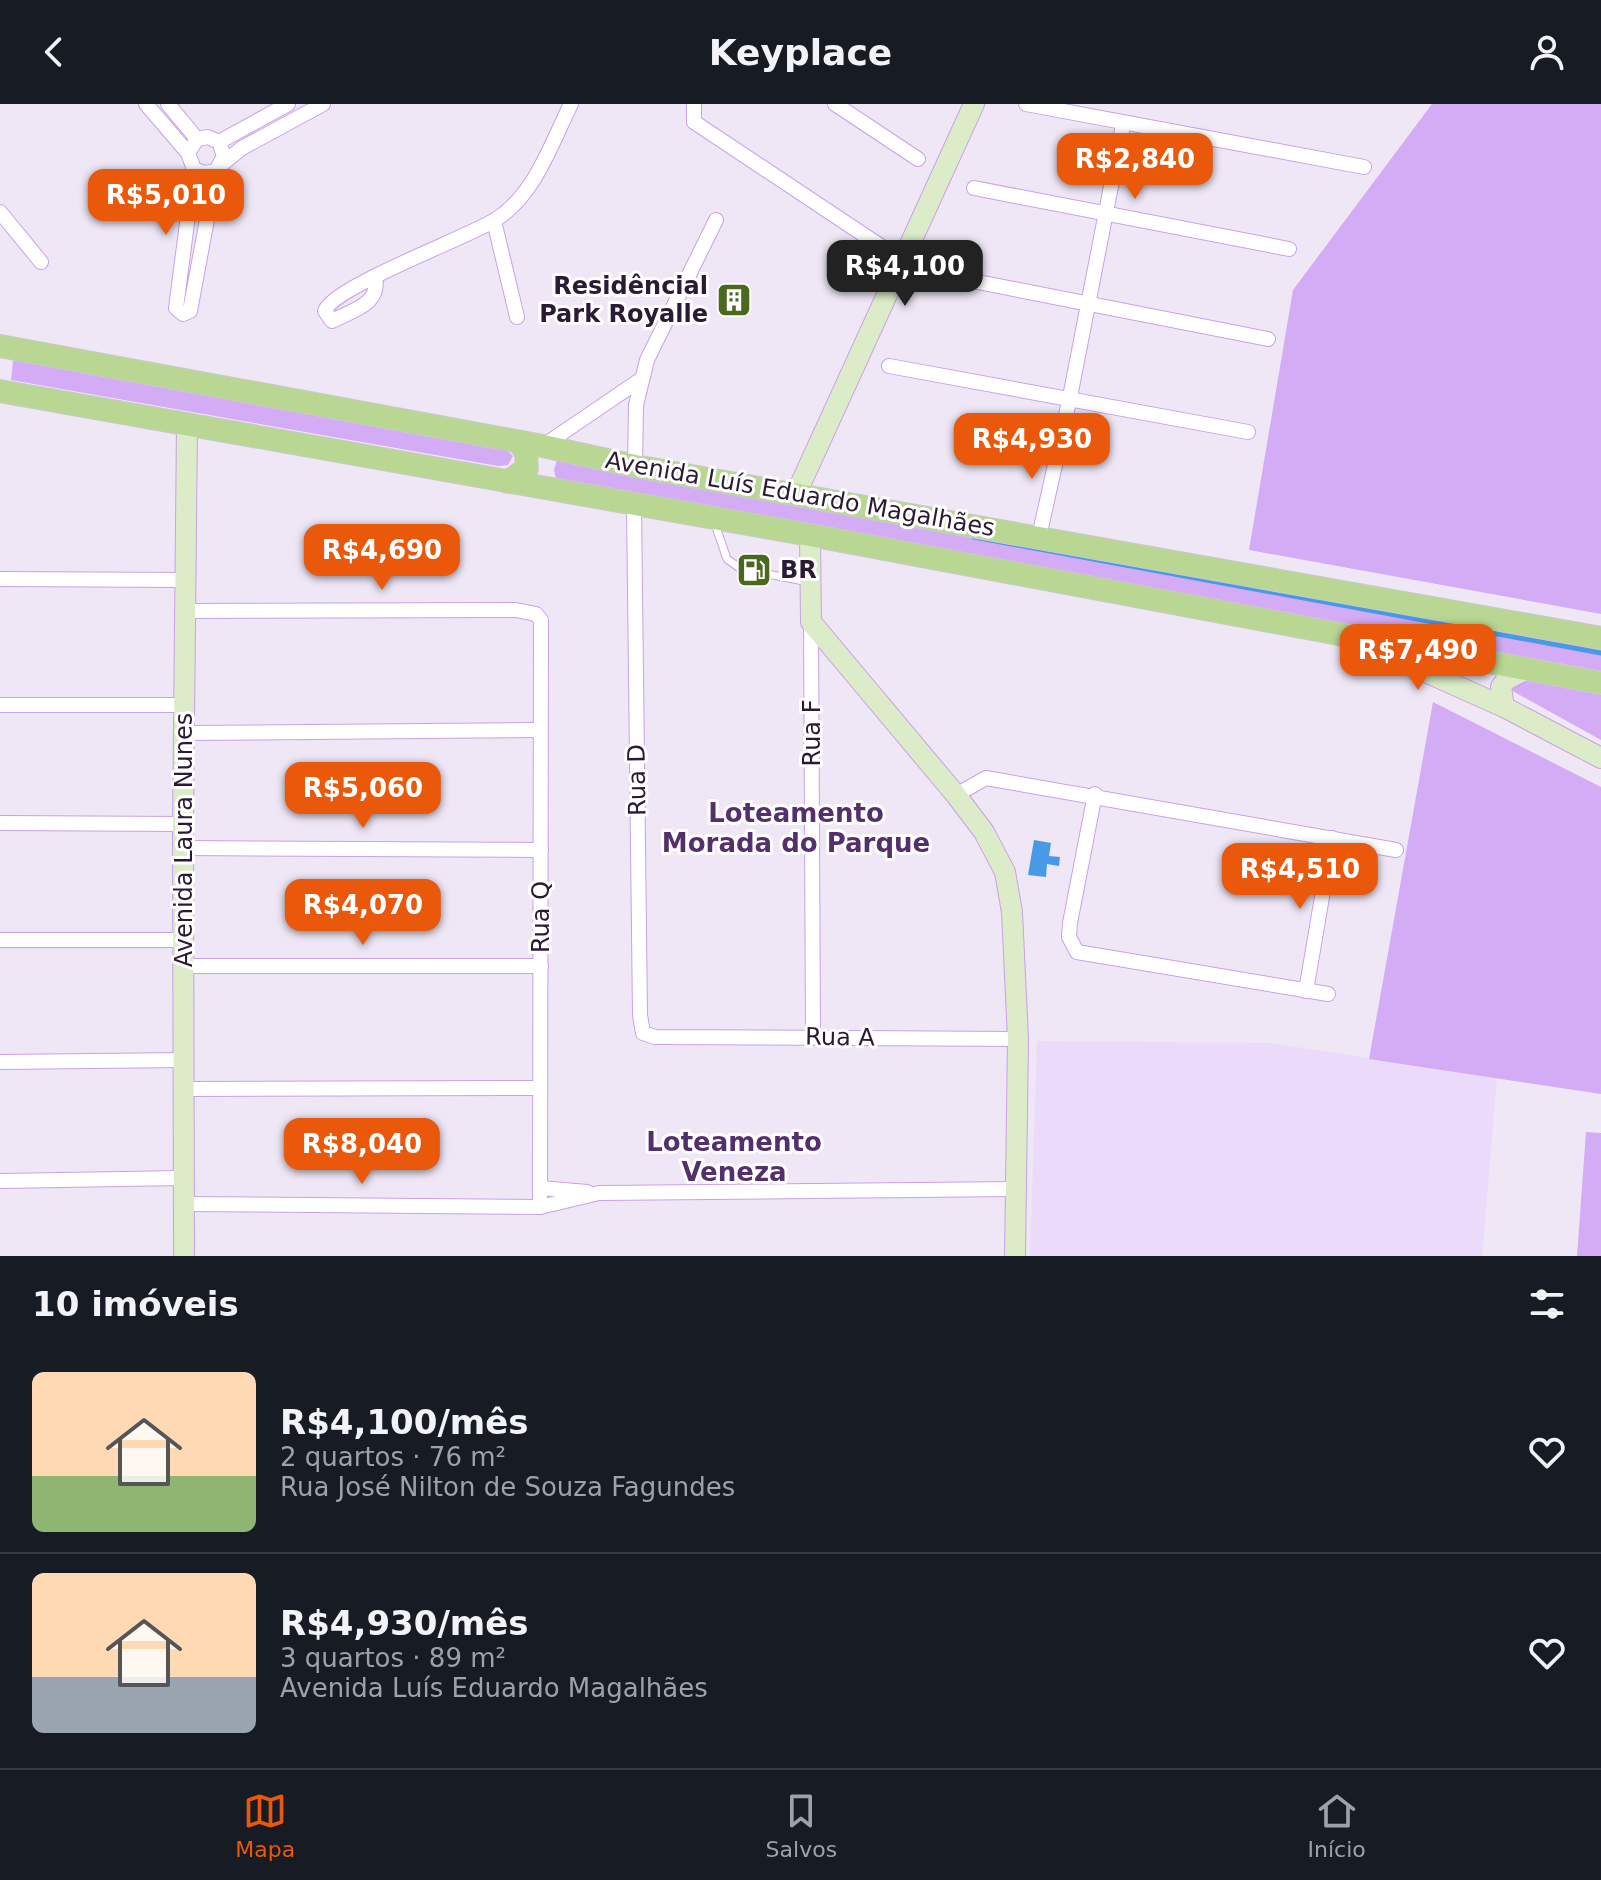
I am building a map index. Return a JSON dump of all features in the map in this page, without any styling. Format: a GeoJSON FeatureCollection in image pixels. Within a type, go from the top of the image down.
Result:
{"type":"FeatureCollection","features":[{"type":"Feature","properties":{"kind":"main road","name":"Avenida Luís Eduardo Magalhães"},"geometry":{"type":"LineString","coordinates":[[4,352],[543,446],[635,466],[1601,638]]}},
{"type":"Feature","properties":{"kind":"main road","name":"Avenida Luís Eduardo Magalhães"},"geometry":{"type":"LineString","coordinates":[[0,391],[810,535],[1601,683]]}},
{"type":"Feature","properties":{"kind":"main road"},"geometry":{"type":"LineString","coordinates":[[508,482],[527,468],[528,460],[520,442]]}},
{"type":"Feature","properties":{"kind":"main road"},"geometry":{"type":"LineString","coordinates":[[577,495],[571,483],[572,468],[590,457]]}},
{"type":"Feature","properties":{"kind":"street"},"geometry":{"type":"LineString","coordinates":[[146,104],[188,153],[194,169],[176,308],[183,314],[190,311],[223,148],[219,142],[208,137],[197,139],[188,153]]}},
{"type":"Feature","properties":{"kind":"street"},"geometry":{"type":"LineString","coordinates":[[168,104],[197,139]]}},
{"type":"Feature","properties":{"kind":"street"},"geometry":{"type":"LineString","coordinates":[[219,142],[288,104]]}},
{"type":"Feature","properties":{"kind":"street"},"geometry":{"type":"LineString","coordinates":[[194,169],[205,173],[219,167],[242,148],[323,104]]}},
{"type":"Feature","properties":{"kind":"street"},"geometry":{"type":"LineString","coordinates":[[375,277],[494,221],[515,206],[531,185],[571,104]]}},
{"type":"Feature","properties":{"kind":"street"},"geometry":{"type":"LineString","coordinates":[[694,104],[694,122],[882,247]]}},
{"type":"Feature","properties":{"kind":"street"},"geometry":{"type":"LineString","coordinates":[[835,104],[918,159]]}},
{"type":"Feature","properties":{"kind":"street"},"geometry":{"type":"LineString","coordinates":[[796,494],[974,104]]}},
{"type":"Feature","properties":{"kind":"street"},"geometry":{"type":"LineString","coordinates":[[1026,104],[1123,125],[1364,167]]}},
{"type":"Feature","properties":{"kind":"street"},"geometry":{"type":"LineString","coordinates":[[1039,537],[1089,304],[1123,125]]}},
{"type":"Feature","properties":{"kind":"street"},"geometry":{"type":"LineString","coordinates":[[974,188],[1289,249]]}},
{"type":"Feature","properties":{"kind":"street"},"geometry":{"type":"LineString","coordinates":[[0,212],[6,226],[41,262]]}},
{"type":"Feature","properties":{"kind":"street"},"geometry":{"type":"LineString","coordinates":[[635,466],[640,380],[716,220]]}},
{"type":"Feature","properties":{"kind":"street"},"geometry":{"type":"LineString","coordinates":[[494,221],[517,317]]}},
{"type":"Feature","properties":{"kind":"street"},"geometry":{"type":"LineString","coordinates":[[932,273],[1268,339]]}},
{"type":"Feature","properties":{"kind":"street"},"geometry":{"type":"LineString","coordinates":[[889,366],[1248,432]]}},
{"type":"Feature","properties":{"kind":"street"},"geometry":{"type":"LineString","coordinates":[[543,446],[640,380]]}},
{"type":"Feature","properties":{"kind":"street","name":"Avenida Laura Nunes"},"geometry":{"type":"LineString","coordinates":[[184,1256],[183,824],[187,425]]}},
{"type":"Feature","properties":{"kind":"street","name":"Rua D"},"geometry":{"type":"LineString","coordinates":[[634,505],[640,1027],[650,1036],[662,1037]]}},
{"type":"Feature","properties":{"kind":"street"},"geometry":{"type":"LineString","coordinates":[[810,535],[811,622],[956,795],[984,832],[1005,872],[1012,912],[1018,1039],[1015,1256]]}},
{"type":"Feature","properties":{"kind":"street"},"geometry":{"type":"LineString","coordinates":[[0,579],[186,580]]}},
{"type":"Feature","properties":{"kind":"street","name":"Rua Q"},"geometry":{"type":"LineString","coordinates":[[186,611],[516,610],[536,614],[542,627],[540,1207]]}},
{"type":"Feature","properties":{"kind":"street","name":"Rua F"},"geometry":{"type":"LineString","coordinates":[[811,622],[813,1036]]}},
{"type":"Feature","properties":{"kind":"street"},"geometry":{"type":"LineString","coordinates":[[1350,638],[1504,707],[1601,758]]}},
{"type":"Feature","properties":{"kind":"street"},"geometry":{"type":"LineString","coordinates":[[1504,707],[1501,687],[1506,680],[1525,670]]}},
{"type":"Feature","properties":{"kind":"street"},"geometry":{"type":"LineString","coordinates":[[0,705],[185,705]]}},
{"type":"Feature","properties":{"kind":"street"},"geometry":{"type":"LineString","coordinates":[[185,733],[540,730]]}},
{"type":"Feature","properties":{"kind":"street"},"geometry":{"type":"LineString","coordinates":[[956,795],[986,778],[1095,794],[1396,850]]}},
{"type":"Feature","properties":{"kind":"street"},"geometry":{"type":"LineString","coordinates":[[1095,794],[1070,923],[1069,937],[1077,952],[1328,994]]}},
{"type":"Feature","properties":{"kind":"street"},"geometry":{"type":"LineString","coordinates":[[0,823],[183,824]]}},
{"type":"Feature","properties":{"kind":"street"},"geometry":{"type":"LineString","coordinates":[[1306,991],[1332,838]]}},
{"type":"Feature","properties":{"kind":"street"},"geometry":{"type":"LineString","coordinates":[[184,848],[541,850]]}},
{"type":"Feature","properties":{"kind":"street"},"geometry":{"type":"LineString","coordinates":[[0,940],[183,940]]}},
{"type":"Feature","properties":{"kind":"street"},"geometry":{"type":"LineString","coordinates":[[184,966],[541,966]]}},
{"type":"Feature","properties":{"kind":"street","name":"Rua A"},"geometry":{"type":"LineString","coordinates":[[662,1037],[1018,1039]]}},
{"type":"Feature","properties":{"kind":"street"},"geometry":{"type":"LineString","coordinates":[[0,1062],[184,1060]]}},
{"type":"Feature","properties":{"kind":"street"},"geometry":{"type":"LineString","coordinates":[[185,1089],[540,1088]]}},
{"type":"Feature","properties":{"kind":"street"},"geometry":{"type":"LineString","coordinates":[[0,1181],[183,1178]]}},
{"type":"Feature","properties":{"kind":"street"},"geometry":{"type":"LineString","coordinates":[[541,1188],[599,1193],[1017,1189]]}},
{"type":"Feature","properties":{"kind":"street"},"geometry":{"type":"LineString","coordinates":[[184,1204],[540,1207],[599,1193]]}},
{"type":"Feature","properties":{"kind":"lane"},"geometry":{"type":"LineString","coordinates":[[713,518],[727,559],[741,569],[810,582]]}},
{"type":"Feature","properties":{"kind":"shaded area"},"geometry":{"type":"Polygon","coordinates":[[[1432,104],[1601,104],[1601,614],[1249,550],[1293,290],[1432,104]]]}},
{"type":"Feature","properties":{"kind":"shaded area"},"geometry":{"type":"Polygon","coordinates":[[[24,355],[504,448],[513,456],[508,465],[498,466],[11,380],[13,361],[24,355]]]}},
{"type":"Feature","properties":{"kind":"shaded area"},"geometry":{"type":"Polygon","coordinates":[[[557,460],[1601,642],[1601,671],[556,479],[554,470],[557,460]]]}},
{"type":"Feature","properties":{"kind":"shaded area"},"geometry":{"type":"Polygon","coordinates":[[[1523,677],[1601,692],[1601,740],[1509,689],[1523,677]]]}},
{"type":"Feature","properties":{"kind":"shaded area"},"geometry":{"type":"Polygon","coordinates":[[[1433,702],[1601,787],[1601,1094],[1369,1059],[1433,702]]]}},
{"type":"Feature","properties":{"kind":"shaded area"},"geometry":{"type":"Polygon","coordinates":[[[1037,1041],[1270,1043],[1497,1078],[1482,1256],[1030,1256],[1037,1041]]]}},
{"type":"Feature","properties":{"kind":"shaded area"},"geometry":{"type":"Polygon","coordinates":[[[1586,1132],[1601,1133],[1601,1256],[1577,1256],[1586,1132]]]}},
{"type":"Feature","properties":{"kind":"water"},"geometry":{"type":"Polygon","coordinates":[[[1034,840],[1051,843],[1049,856],[1060,857],[1059,866],[1047,864],[1046,877],[1028,875],[1034,840]]]}},
{"type":"Feature","properties":{"kind":"waterway"},"geometry":{"type":"LineString","coordinates":[[974,537],[1601,653]]}},
{"type":"Feature","properties":{"kind":"place","name":"Residêncial Park Royalle"},"geometry":{"type":"Point","coordinates":[734,300]}},
{"type":"Feature","properties":{"kind":"place","name":"BR"},"geometry":{"type":"Point","coordinates":[754,570]}},
{"type":"Feature","properties":{"kind":"district","name":"Loteamento Morada do Parque"},"geometry":{"type":"Point","coordinates":[796,828]}},
{"type":"Feature","properties":{"kind":"district","name":"Loteamento Veneza"},"geometry":{"type":"Point","coordinates":[734,1157]}}]}
